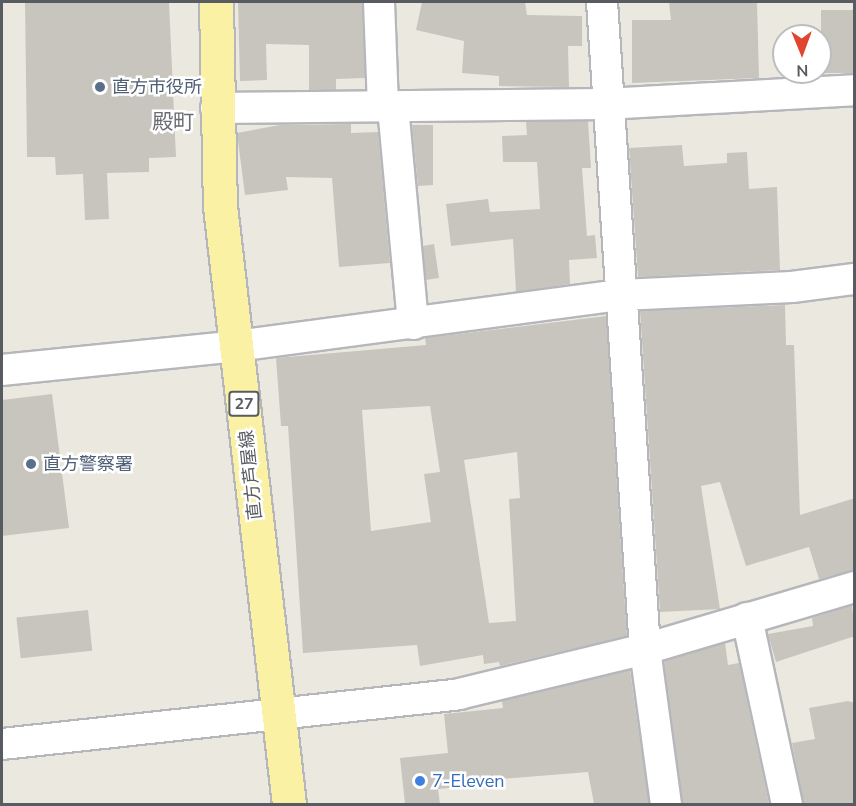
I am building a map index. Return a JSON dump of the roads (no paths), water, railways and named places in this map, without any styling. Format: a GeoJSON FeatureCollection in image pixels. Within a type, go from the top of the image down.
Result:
{"type":"FeatureCollection","features":[{"type":"Feature","properties":{"kind":"main road","name":"直方芦屋線"},"geometry":{"type":"LineString","coordinates":[[216,2],[216,108],[220,206],[276,711],[289,804]]}},
{"type":"Feature","properties":{"kind":"street"},"geometry":{"type":"LineString","coordinates":[[379,2],[388,107],[413,324]]}},
{"type":"Feature","properties":{"kind":"street"},"geometry":{"type":"LineString","coordinates":[[602,2],[606,104],[645,649],[666,804]]}},
{"type":"Feature","properties":{"kind":"street"},"geometry":{"type":"LineString","coordinates":[[216,108],[606,104],[855,90]]}},
{"type":"Feature","properties":{"kind":"street"},"geometry":{"type":"LineString","coordinates":[[2,370],[237,346],[621,295],[792,287],[855,279]]}},
{"type":"Feature","properties":{"kind":"street"},"geometry":{"type":"LineString","coordinates":[[2,744],[276,711],[459,694],[645,649],[855,587]]}},
{"type":"Feature","properties":{"kind":"street"},"geometry":{"type":"LineString","coordinates":[[747,618],[787,804]]}},
{"type":"Feature","properties":{"kind":"place","name":"直方市役所"},"geometry":{"type":"Point","coordinates":[100,87]}},
{"type":"Feature","properties":{"kind":"place","name":"直方警察署"},"geometry":{"type":"Point","coordinates":[31,464]}},
{"type":"Feature","properties":{"kind":"place","name":"7-Eleven"},"geometry":{"type":"Point","coordinates":[420,781]}},
{"type":"Feature","properties":{"kind":"district","name":"殿町"},"geometry":{"type":"Point","coordinates":[173,122]}}]}
